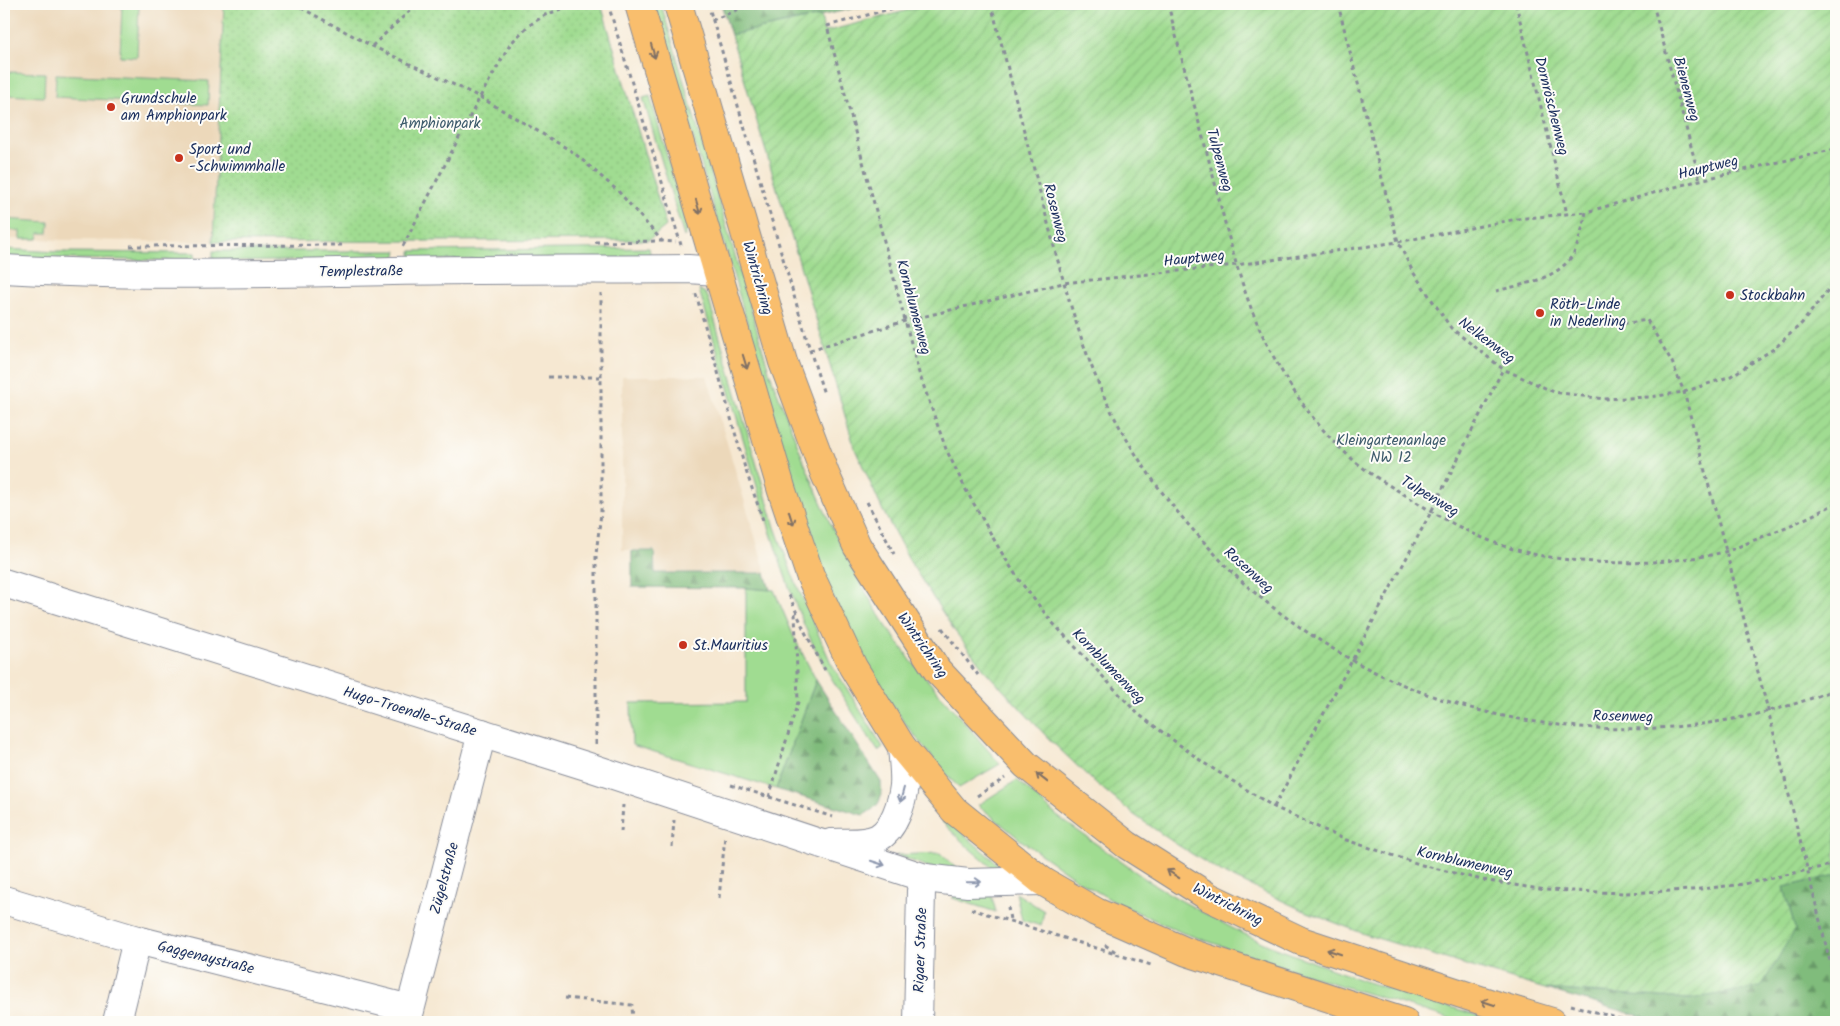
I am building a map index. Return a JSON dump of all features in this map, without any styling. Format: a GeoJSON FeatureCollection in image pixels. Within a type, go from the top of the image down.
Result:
{"type":"FeatureCollection","features":[{"type":"Feature","properties":{"kind":"main road"},"geometry":{"type":"LineString","coordinates":[[639,4],[782,491],[810,575],[852,667],[902,747],[954,810],[1042,880],[1096,912],[1186,952],[1404,1022]]}},
{"type":"Feature","properties":{"kind":"main road","name":"Wintrichring"},"geometry":{"type":"LineString","coordinates":[[678,4],[782,362],[825,474],[857,546],[937,670],[1026,765],[1127,845],[1209,897],[1301,941],[1492,1004],[1558,1013]]}},
{"type":"Feature","properties":{"kind":"street","name":"Templestraße"},"geometry":{"type":"LineString","coordinates":[[4,270],[144,275],[395,257],[601,270],[688,269],[717,272]]}},
{"type":"Feature","properties":{"kind":"street","name":"Hugo-Troendle-Straße"},"geometry":{"type":"LineString","coordinates":[[4,583],[482,733],[925,878],[968,883],[1042,880]]}},
{"type":"Feature","properties":{"kind":"street","name":"Zügelstraße"},"geometry":{"type":"LineString","coordinates":[[409,1016],[482,733]]}},
{"type":"Feature","properties":{"kind":"street","name":"Hugo-Troendle-Straße"},"geometry":{"type":"LineString","coordinates":[[815,843],[861,842],[878,838],[890,827],[897,813],[904,788],[902,747]]}},
{"type":"Feature","properties":{"kind":"street","name":"Rigaer Straße"},"geometry":{"type":"LineString","coordinates":[[918,1022],[921,891],[925,878]]}},
{"type":"Feature","properties":{"kind":"street","name":"Gaggenaystraße"},"geometry":{"type":"LineString","coordinates":[[4,900],[137,940],[409,1016]]}},
{"type":"Feature","properties":{"kind":"street"},"geometry":{"type":"LineString","coordinates":[[117,1022],[137,940]]}},
{"type":"Feature","properties":{"kind":"path"},"geometry":{"type":"LineString","coordinates":[[294,4],[372,46],[480,97],[573,152],[618,191],[662,241]]}},
{"type":"Feature","properties":{"kind":"path"},"geometry":{"type":"LineString","coordinates":[[372,46],[417,4]]}},
{"type":"Feature","properties":{"kind":"path"},"geometry":{"type":"LineString","coordinates":[[395,257],[404,244],[480,97],[511,43],[528,26],[545,15],[576,4]]}},
{"type":"Feature","properties":{"kind":"path"},"geometry":{"type":"LineString","coordinates":[[708,4],[827,403]]}},
{"type":"Feature","properties":{"kind":"path"},"geometry":{"type":"LineString","coordinates":[[712,20],[752,4]]}},
{"type":"Feature","properties":{"kind":"path","name":"Kornblumenweg"},"geometry":{"type":"LineString","coordinates":[[908,4],[827,26],[920,373],[946,449],[966,490],[1019,580],[1051,621],[1138,714],[1204,764],[1274,807],[1346,840],[1422,865],[1482,880],[1546,890],[1624,893],[1692,890],[1744,884],[1836,864]]}},
{"type":"Feature","properties":{"kind":"path","name":"Rosenweg"},"geometry":{"type":"LineString","coordinates":[[991,4],[1063,283],[1102,393],[1132,448],[1182,518],[1226,566],[1263,598],[1293,621],[1352,660],[1398,682],[1486,712],[1521,720],[1605,728],[1683,727],[1768,710],[1836,689]]}},
{"type":"Feature","properties":{"kind":"path","name":"Tulpenweg"},"geometry":{"type":"LineString","coordinates":[[1168,4],[1236,265],[1251,308],[1270,350],[1298,398],[1327,434],[1362,467],[1431,512],[1462,528],[1510,548],[1579,561],[1674,560],[1725,551],[1812,516],[1836,503]]}},
{"type":"Feature","properties":{"kind":"path","name":"Nelkenweg"},"geometry":{"type":"LineString","coordinates":[[1338,4],[1398,242],[1413,272],[1451,328],[1504,369],[1554,392],[1604,399],[1650,397],[1684,392],[1731,376],[1775,348],[1834,287],[1836,277]]}},
{"type":"Feature","properties":{"kind":"path","name":"Dornröschenweg"},"geometry":{"type":"LineString","coordinates":[[1516,4],[1567,214]]}},
{"type":"Feature","properties":{"kind":"path","name":"Bienenweg"},"geometry":{"type":"LineString","coordinates":[[1652,4],[1700,180]]}},
{"type":"Feature","properties":{"kind":"path"},"geometry":{"type":"LineString","coordinates":[[1832,4],[1836,19]]}},
{"type":"Feature","properties":{"kind":"path","name":"Hauptweg"},"geometry":{"type":"LineString","coordinates":[[810,350],[905,321],[1063,283],[1236,265],[1398,242],[1517,219],[1586,212],[1700,180],[1836,149]]}},
{"type":"Feature","properties":{"kind":"path"},"geometry":{"type":"LineString","coordinates":[[1496,291],[1538,280],[1560,269],[1574,252],[1586,212]]}},
{"type":"Feature","properties":{"kind":"path"},"geometry":{"type":"LineString","coordinates":[[590,242],[680,242]]}},
{"type":"Feature","properties":{"kind":"path"},"geometry":{"type":"LineString","coordinates":[[404,244],[413,244]]}},
{"type":"Feature","properties":{"kind":"path"},"geometry":{"type":"LineString","coordinates":[[395,257],[404,244]]}},
{"type":"Feature","properties":{"kind":"path"},"geometry":{"type":"LineString","coordinates":[[126,246],[344,245]]}},
{"type":"Feature","properties":{"kind":"path"},"geometry":{"type":"LineString","coordinates":[[596,770],[596,554],[601,513],[601,270]]}},
{"type":"Feature","properties":{"kind":"path"},"geometry":{"type":"LineString","coordinates":[[1568,328],[1594,323],[1629,323],[1647,320],[1672,362],[1684,392],[1768,710],[1836,986]]}},
{"type":"Feature","properties":{"kind":"path"},"geometry":{"type":"LineString","coordinates":[[1274,807],[1431,512],[1504,369]]}},
{"type":"Feature","properties":{"kind":"path"},"geometry":{"type":"LineString","coordinates":[[548,377],[601,377]]}},
{"type":"Feature","properties":{"kind":"path"},"geometry":{"type":"LineString","coordinates":[[864,495],[899,562]]}},
{"type":"Feature","properties":{"kind":"path"},"geometry":{"type":"LineString","coordinates":[[769,797],[798,702],[795,608]]}},
{"type":"Feature","properties":{"kind":"path"},"geometry":{"type":"LineString","coordinates":[[939,624],[983,680]]}},
{"type":"Feature","properties":{"kind":"path"},"geometry":{"type":"LineString","coordinates":[[719,898],[727,813]]}},
{"type":"Feature","properties":{"kind":"path"},"geometry":{"type":"LineString","coordinates":[[565,998],[632,1005],[633,1022]]}},
{"type":"Feature","properties":{"kind":"path"},"geometry":{"type":"LineString","coordinates":[[1558,1013],[1631,1022]]}},
{"type":"Feature","properties":{"kind":"shaded area","name":"Grundschule am Amphionpark"},"geometry":{"type":"Polygon","coordinates":[[[4,4],[224,4],[213,242],[4,239],[4,4]]]}},
{"type":"Feature","properties":{"kind":"shaded area"},"geometry":{"type":"Polygon","coordinates":[[[622,376],[707,376],[766,573],[656,572],[655,550],[622,550],[622,376]]]}},
{"type":"Feature","properties":{"kind":"green space"},"geometry":{"type":"Polygon","coordinates":[[[122,4],[139,4],[137,57],[120,56],[122,4]]]}},
{"type":"Feature","properties":{"kind":"green space","name":"Amphionpark"},"geometry":{"type":"Polygon","coordinates":[[[224,4],[601,4],[666,226],[649,240],[213,242],[224,4]]]}},
{"type":"Feature","properties":{"kind":"green space"},"geometry":{"type":"Polygon","coordinates":[[[654,4],[661,4],[769,371],[830,523],[857,577],[882,620],[912,662],[1000,764],[959,788],[898,714],[872,674],[849,632],[819,562],[794,488],[654,4]]]}},
{"type":"Feature","properties":{"kind":"green space"},"geometry":{"type":"Polygon","coordinates":[[[721,4],[875,4],[731,35],[721,4]]]}},
{"type":"Feature","properties":{"kind":"green space","name":"Kleingartenanlage NW 12"},"geometry":{"type":"Polygon","coordinates":[[[932,4],[1836,4],[1836,875],[1784,887],[1795,929],[1761,987],[1690,999],[1545,989],[1367,935],[1300,909],[1221,872],[1133,814],[1091,779],[1050,740],[987,673],[954,630],[912,565],[883,511],[855,449],[731,35],[821,16],[824,32],[932,4]]]}},
{"type":"Feature","properties":{"kind":"green space"},"geometry":{"type":"Polygon","coordinates":[[[6,72],[45,73],[44,97],[5,95],[6,72]]]}},
{"type":"Feature","properties":{"kind":"green space"},"geometry":{"type":"Polygon","coordinates":[[[56,74],[209,81],[208,105],[55,97],[56,74]]]}},
{"type":"Feature","properties":{"kind":"green space"},"geometry":{"type":"Polygon","coordinates":[[[650,96],[687,226],[684,237],[643,98],[650,96]]]}},
{"type":"Feature","properties":{"kind":"green space"},"geometry":{"type":"Polygon","coordinates":[[[4,219],[49,222],[48,233],[39,233],[38,239],[20,239],[20,231],[4,229],[4,219]]]}},
{"type":"Feature","properties":{"kind":"green space"},"geometry":{"type":"Polygon","coordinates":[[[649,248],[651,258],[412,260],[411,251],[649,248]]]}},
{"type":"Feature","properties":{"kind":"green space"},"geometry":{"type":"Polygon","coordinates":[[[4,249],[58,252],[195,253],[195,261],[4,258],[4,249]]]}},
{"type":"Feature","properties":{"kind":"green space"},"geometry":{"type":"Polygon","coordinates":[[[213,251],[397,251],[395,259],[213,262],[213,251]]]}},
{"type":"Feature","properties":{"kind":"green space"},"geometry":{"type":"Polygon","coordinates":[[[699,290],[708,297],[775,527],[793,576],[831,663],[883,747],[878,751],[830,675],[797,608],[770,529],[699,290]]]}},
{"type":"Feature","properties":{"kind":"green space"},"geometry":{"type":"Polygon","coordinates":[[[632,551],[654,551],[655,573],[765,573],[770,590],[632,587],[632,551]]]}},
{"type":"Feature","properties":{"kind":"green space"},"geometry":{"type":"Polygon","coordinates":[[[746,588],[774,590],[794,637],[816,680],[776,789],[632,745],[631,703],[746,702],[746,588]]]}},
{"type":"Feature","properties":{"kind":"green space"},"geometry":{"type":"Polygon","coordinates":[[[816,680],[881,782],[879,802],[873,809],[863,815],[776,789],[816,680]]]}},
{"type":"Feature","properties":{"kind":"green space"},"geometry":{"type":"Polygon","coordinates":[[[1017,780],[1057,816],[1147,880],[1234,929],[1268,945],[1364,981],[1500,1022],[1461,1022],[1323,980],[1183,933],[1113,901],[1079,881],[1022,841],[978,805],[1017,780]]]}},
{"type":"Feature","properties":{"kind":"green space"},"geometry":{"type":"Polygon","coordinates":[[[948,820],[1002,868],[997,872],[969,848],[942,822],[948,820]]]}},
{"type":"Feature","properties":{"kind":"green space"},"geometry":{"type":"Polygon","coordinates":[[[940,853],[961,873],[942,872],[896,855],[940,853]]]}},
{"type":"Feature","properties":{"kind":"green space"},"geometry":{"type":"Polygon","coordinates":[[[1836,875],[1836,1022],[1661,1022],[1545,989],[1690,999],[1795,929],[1784,887],[1836,875]]]}},
{"type":"Feature","properties":{"kind":"green space"},"geometry":{"type":"Polygon","coordinates":[[[991,893],[996,912],[952,898],[957,894],[991,893]]]}},
{"type":"Feature","properties":{"kind":"green space"},"geometry":{"type":"Polygon","coordinates":[[[1016,893],[1044,911],[1041,926],[1022,920],[1016,893]]]}},
{"type":"Feature","properties":{"kind":"place","name":"Grundschule am Amphionpark"},"geometry":{"type":"Point","coordinates":[111,107]}},
{"type":"Feature","properties":{"kind":"place","name":"Sport und -Schwimmhalle"},"geometry":{"type":"Point","coordinates":[179,158]}},
{"type":"Feature","properties":{"kind":"place","name":"Stockbahn"},"geometry":{"type":"Point","coordinates":[1730,295]}},
{"type":"Feature","properties":{"kind":"place","name":"Röth-Linde in Nederling"},"geometry":{"type":"Point","coordinates":[1540,313]}},
{"type":"Feature","properties":{"kind":"place","name":"St.Mauritius"},"geometry":{"type":"Point","coordinates":[683,645]}}]}
